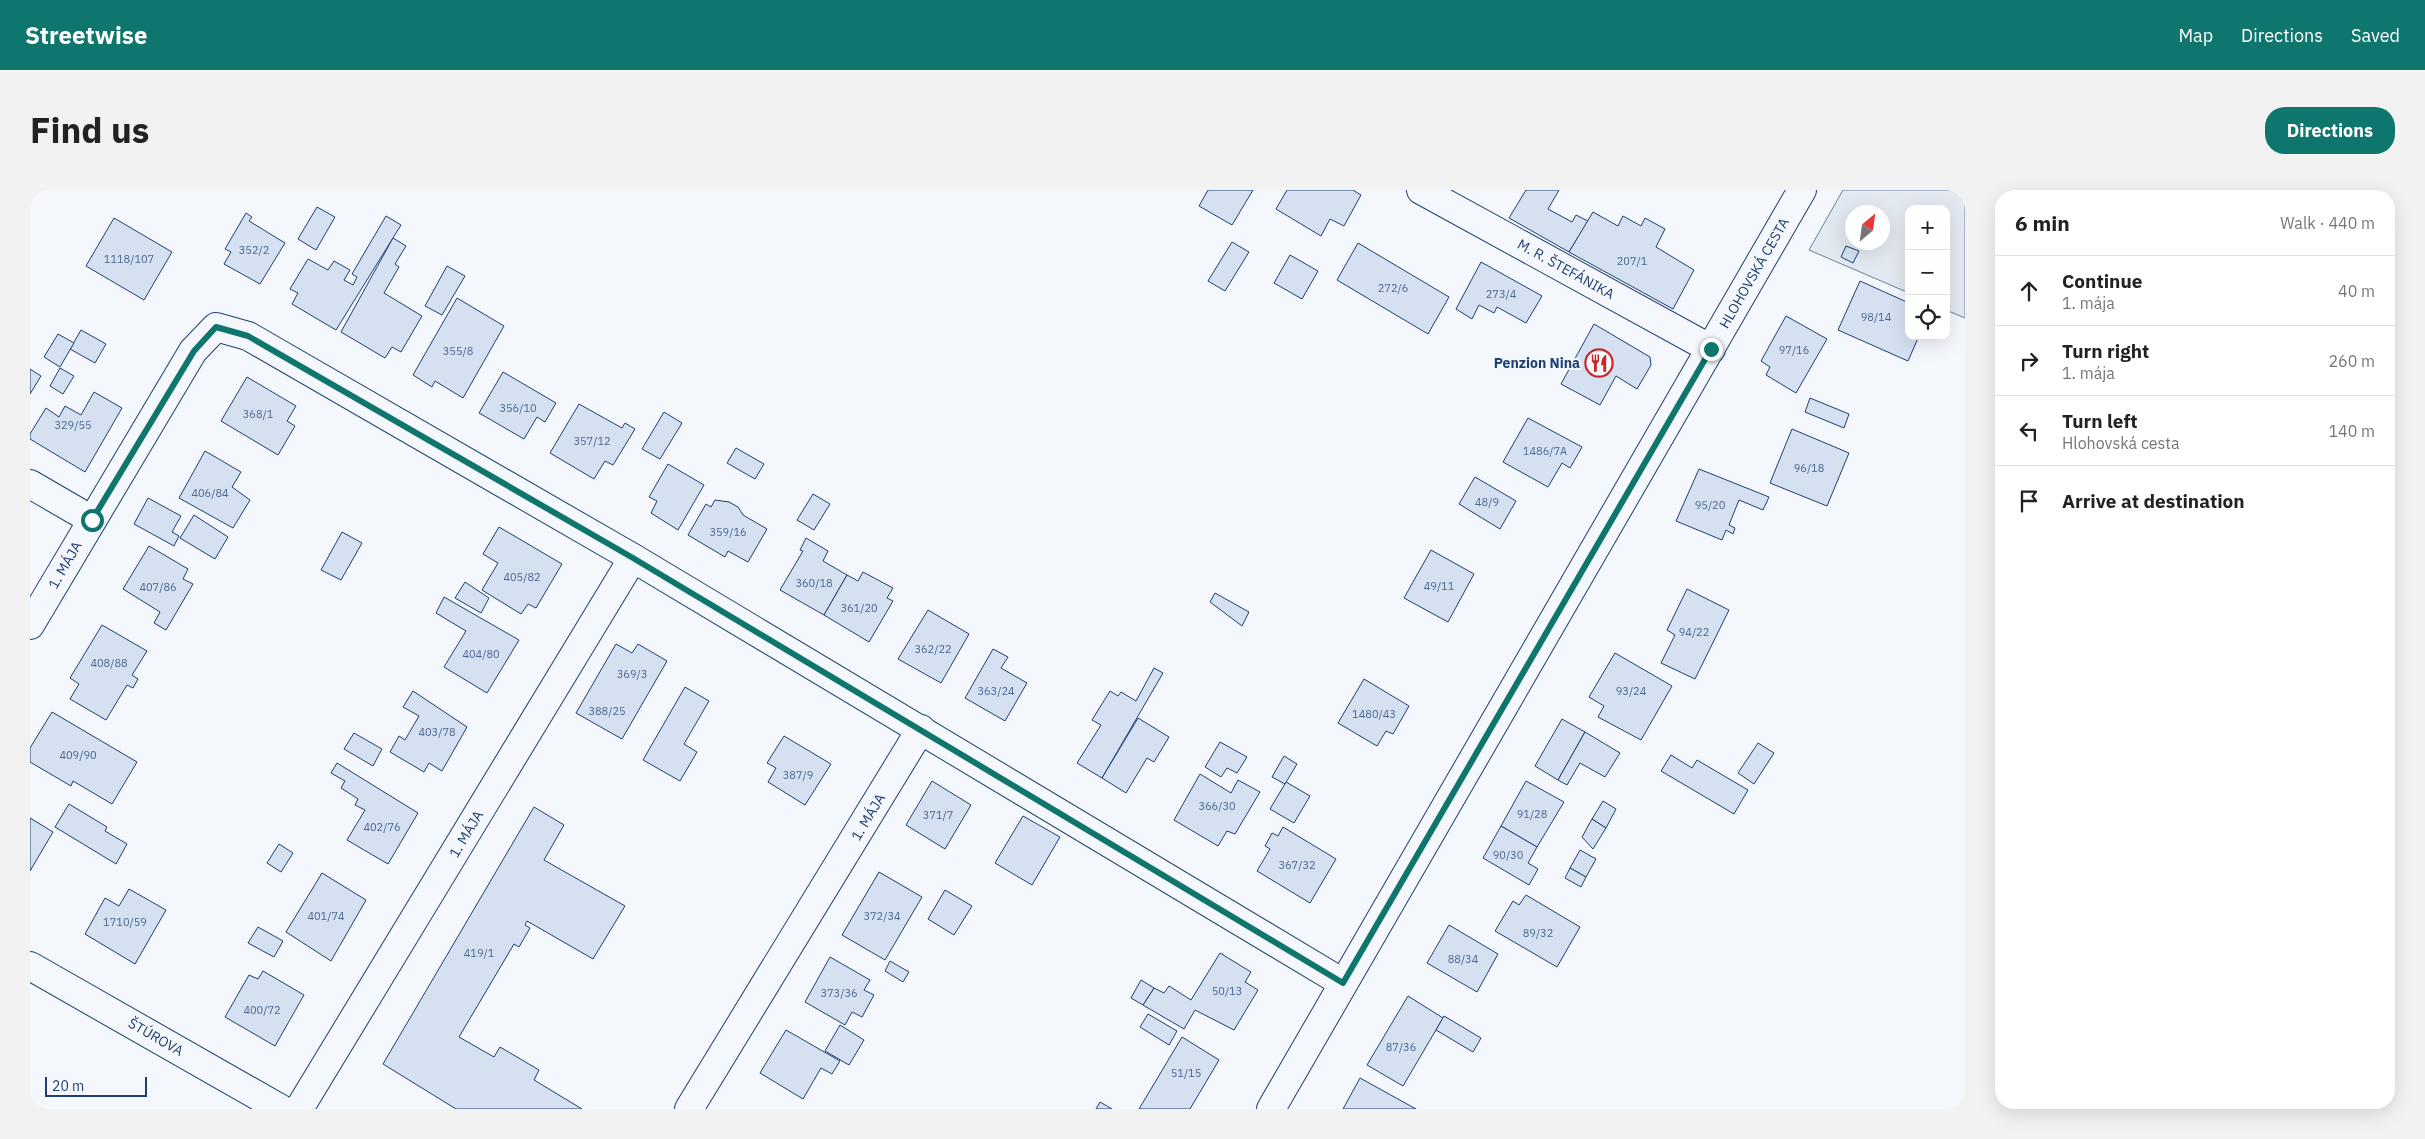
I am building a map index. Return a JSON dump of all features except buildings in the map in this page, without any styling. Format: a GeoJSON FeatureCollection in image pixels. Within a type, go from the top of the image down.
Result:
{"type":"FeatureCollection","features":[{"type":"Feature","properties":{"kind":"street","name":"M. R. ŠTEFÁNIKA"},"geometry":{"type":"LineString","coordinates":[[1421,190],[1711,349]]}},
{"type":"Feature","properties":{"kind":"street","name":"HLOHOVSKÁ CESTA"},"geometry":{"type":"LineString","coordinates":[[1271,1109],[1802,190]]}},
{"type":"Feature","properties":{"kind":"street","name":"1. MÁJA"},"geometry":{"type":"LineString","coordinates":[[30,625],[194,351],[216,327],[248,336],[633,558],[1343,983]]}},
{"type":"Feature","properties":{"kind":"street"},"geometry":{"type":"LineString","coordinates":[[30,484],[92,520]]}},
{"type":"Feature","properties":{"kind":"street","name":"1. MÁJA"},"geometry":{"type":"LineString","coordinates":[[299,1109],[633,558]]}},
{"type":"Feature","properties":{"kind":"street","name":"1. MÁJA"},"geometry":{"type":"LineString","coordinates":[[689,1109],[921,729]]}},
{"type":"Feature","properties":{"kind":"street","name":"ŠTÚROVA"},"geometry":{"type":"LineString","coordinates":[[30,966],[281,1109]]}},
{"type":"Feature","properties":{"kind":"shaded area"},"geometry":{"type":"Polygon","coordinates":[[[1843,190],[1965,190],[1965,318],[1950,312],[1950,205],[1905,205],[1905,291],[1809,250],[1843,190]]]}},
{"type":"Feature","properties":{"kind":"place","name":"Penzion Nina"},"geometry":{"type":"Point","coordinates":[1599,363]}},
{"type":"Feature","properties":{"kind":"route"},"geometry":{"type":"LineString","coordinates":[[92,520],[194,351],[216,327],[248,336],[633,558],[1343,983],[1711,349]]}}]}
